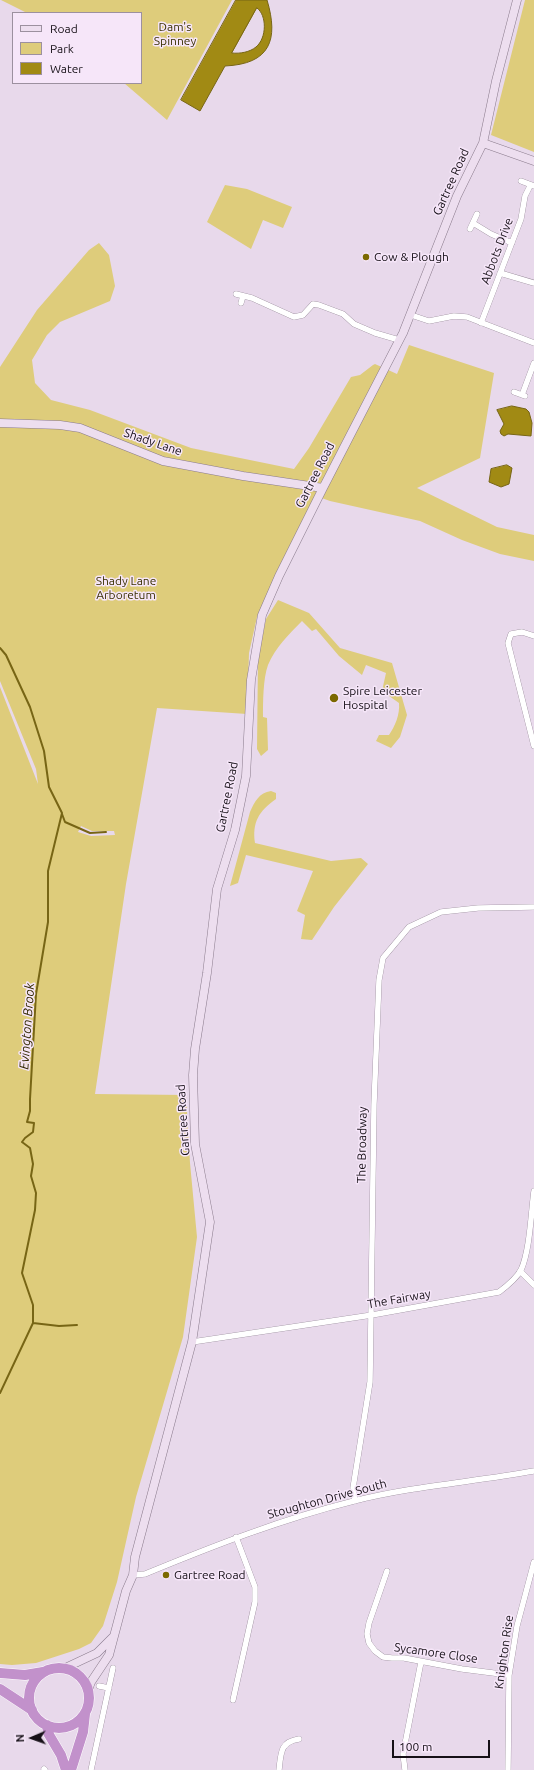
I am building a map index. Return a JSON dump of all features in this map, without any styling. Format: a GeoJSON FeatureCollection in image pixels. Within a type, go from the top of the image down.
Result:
{"type":"FeatureCollection","features":[{"type":"Feature","properties":{"kind":"highway"},"geometry":{"type":"LineString","coordinates":[[0,1674],[25,1675],[56,1668],[65,1668],[77,1673],[86,1683],[89,1699],[85,1714],[83,1732],[71,1770]]}},
{"type":"Feature","properties":{"kind":"highway"},"geometry":{"type":"LineString","coordinates":[[42,1672],[31,1686],[29,1697],[32,1710],[37,1718],[54,1728],[65,1727],[75,1723],[85,1714]]}},
{"type":"Feature","properties":{"kind":"highway"},"geometry":{"type":"LineString","coordinates":[[0,1689],[32,1710]]}},
{"type":"Feature","properties":{"kind":"highway"},"geometry":{"type":"LineString","coordinates":[[47,1725],[48,1733],[61,1755],[66,1770]]}},
{"type":"Feature","properties":{"kind":"main road","name":"Gartree Road"},"geometry":{"type":"LineString","coordinates":[[88,1690],[91,1682],[109,1655],[126,1591],[133,1575],[135,1557],[192,1342],[210,1222],[195,1144],[193,1075],[195,1049],[207,973],[217,888],[235,830],[246,776],[251,680],[262,615],[279,576],[323,488],[400,340],[457,196],[484,143],[496,81],[517,0]]}},
{"type":"Feature","properties":{"kind":"main road"},"geometry":{"type":"LineString","coordinates":[[484,143],[534,161]]}},
{"type":"Feature","properties":{"kind":"main road","name":"Shady Lane"},"geometry":{"type":"LineString","coordinates":[[0,423],[60,425],[80,428],[163,461],[243,476],[323,488]]}},
{"type":"Feature","properties":{"kind":"main road","name":"Gartree Road"},"geometry":{"type":"LineString","coordinates":[[65,1668],[97,1653],[113,1637]]}},
{"type":"Feature","properties":{"kind":"street","name":"Abbots Drive"},"geometry":{"type":"LineString","coordinates":[[481,323],[521,219],[525,196],[532,186],[521,181]]}},
{"type":"Feature","properties":{"kind":"street"},"geometry":{"type":"LineString","coordinates":[[470,229],[477,214]]}},
{"type":"Feature","properties":{"kind":"street"},"geometry":{"type":"LineString","coordinates":[[473,223],[491,234],[512,243]]}},
{"type":"Feature","properties":{"kind":"street"},"geometry":{"type":"LineString","coordinates":[[500,273],[534,283]]}},
{"type":"Feature","properties":{"kind":"street"},"geometry":{"type":"LineString","coordinates":[[236,294],[294,317],[303,316],[313,304],[319,305],[343,314],[354,324],[375,334],[400,340]]}},
{"type":"Feature","properties":{"kind":"street"},"geometry":{"type":"LineString","coordinates":[[242,303],[243,296]]}},
{"type":"Feature","properties":{"kind":"street"},"geometry":{"type":"LineString","coordinates":[[411,315],[429,321],[461,316],[534,343]]}},
{"type":"Feature","properties":{"kind":"street"},"geometry":{"type":"LineString","coordinates":[[514,392],[523,396],[534,363]]}},
{"type":"Feature","properties":{"kind":"street"},"geometry":{"type":"LineString","coordinates":[[534,636],[522,632],[511,634],[508,643],[534,746]]}},
{"type":"Feature","properties":{"kind":"street","name":"The Broadway"},"geometry":{"type":"LineString","coordinates":[[355,1501],[353,1488],[370,1382],[372,1315],[371,1223],[374,1104],[379,980],[383,958],[409,927],[441,912],[478,908],[534,907]]}},
{"type":"Feature","properties":{"kind":"street","name":"The Fairway"},"geometry":{"type":"LineString","coordinates":[[192,1342],[372,1315],[499,1292],[508,1285],[520,1271],[525,1255],[534,1191]]}},
{"type":"Feature","properties":{"kind":"street"},"geometry":{"type":"LineString","coordinates":[[520,1271],[534,1285]]}},
{"type":"Feature","properties":{"kind":"street","name":"Stoughton Drive South"},"geometry":{"type":"LineString","coordinates":[[133,1575],[144,1574],[236,1537],[295,1517],[355,1501],[408,1490],[534,1471]]}},
{"type":"Feature","properties":{"kind":"street"},"geometry":{"type":"LineString","coordinates":[[233,1700],[255,1602],[255,1587],[236,1537]]}},
{"type":"Feature","properties":{"kind":"street","name":"Knighton Rise"},"geometry":{"type":"LineString","coordinates":[[508,1770],[509,1675],[517,1626],[534,1562]]}},
{"type":"Feature","properties":{"kind":"street","name":"Sycamore Close"},"geometry":{"type":"LineString","coordinates":[[387,1571],[369,1623],[367,1634],[369,1643],[375,1651],[383,1656],[392,1658],[404,1658],[421,1662],[509,1675]]}},
{"type":"Feature","properties":{"kind":"street"},"geometry":{"type":"LineString","coordinates":[[405,1770],[403,1754],[421,1662]]}},
{"type":"Feature","properties":{"kind":"street"},"geometry":{"type":"LineString","coordinates":[[91,1770],[110,1688],[113,1668]]}},
{"type":"Feature","properties":{"kind":"street"},"geometry":{"type":"LineString","coordinates":[[99,1686],[110,1688]]}},
{"type":"Feature","properties":{"kind":"street"},"geometry":{"type":"LineString","coordinates":[[279,1770],[282,1749],[291,1740],[299,1739]]}},
{"type":"Feature","properties":{"kind":"green space","name":"Dam's Spinney"},"geometry":{"type":"Polygon","coordinates":[[[1,0],[232,0],[167,120],[125,84],[142,84],[142,12],[25,12],[1,0]]]}},
{"type":"Feature","properties":{"kind":"green space"},"geometry":{"type":"Polygon","coordinates":[[[525,0],[534,0],[534,152],[491,135],[525,0]]]}},
{"type":"Feature","properties":{"kind":"green space"},"geometry":{"type":"Polygon","coordinates":[[[225,185],[247,189],[292,207],[283,228],[263,220],[251,249],[207,222],[225,185]]]}},
{"type":"Feature","properties":{"kind":"green space","name":"Shady Lane Arboretum"},"geometry":{"type":"Polygon","coordinates":[[[99,243],[109,255],[115,286],[110,301],[60,322],[47,335],[32,360],[35,383],[51,400],[90,410],[191,448],[294,469],[309,448],[351,377],[360,375],[375,364],[397,374],[409,345],[494,373],[480,458],[417,488],[497,527],[534,535],[534,561],[500,554],[462,540],[420,521],[330,501],[316,496],[257,617],[249,653],[247,714],[157,708],[126,884],[95,1094],[186,1095],[190,1163],[197,1237],[183,1337],[136,1497],[117,1582],[103,1626],[91,1643],[79,1649],[36,1663],[12,1665],[0,1664],[0,687],[38,784],[36,769],[0,681],[0,367],[37,310],[89,250],[99,243]],[[81,826],[78,832],[91,836],[115,835],[114,831],[92,831],[81,826]]]}},
{"type":"Feature","properties":{"kind":"green space"},"geometry":{"type":"Polygon","coordinates":[[[278,600],[309,613],[340,648],[392,663],[407,715],[400,737],[391,748],[376,741],[379,735],[389,735],[399,712],[399,703],[382,691],[386,673],[366,665],[362,675],[339,656],[316,629],[312,631],[302,621],[278,647],[266,670],[263,717],[267,718],[268,750],[261,756],[257,749],[258,657],[266,619],[278,600]]]}},
{"type":"Feature","properties":{"kind":"green space"},"geometry":{"type":"Polygon","coordinates":[[[271,791],[276,793],[276,799],[265,808],[258,818],[254,836],[255,843],[331,861],[361,858],[368,864],[334,907],[312,940],[301,939],[305,915],[297,911],[313,871],[246,855],[238,883],[230,886],[250,812],[260,796],[271,791]]]}},
{"type":"Feature","properties":{"kind":"water"},"geometry":{"type":"Polygon","coordinates":[[[236,0],[267,0],[272,27],[271,38],[261,55],[240,64],[225,66],[200,111],[181,100],[236,0]],[[257,8],[232,53],[242,53],[254,49],[260,43],[264,33],[264,21],[260,11],[257,8]]]}},
{"type":"Feature","properties":{"kind":"water"},"geometry":{"type":"Polygon","coordinates":[[[512,406],[526,409],[529,412],[532,423],[531,436],[508,434],[504,436],[501,434],[500,431],[504,424],[497,410],[512,406]]]}},
{"type":"Feature","properties":{"kind":"water"},"geometry":{"type":"Polygon","coordinates":[[[507,465],[512,468],[509,484],[501,487],[489,482],[491,469],[507,465]]]}},
{"type":"Feature","properties":{"kind":"waterway","name":"Evington Brook"},"geometry":{"type":"LineString","coordinates":[[0,648],[6,655],[30,707],[44,751],[49,787],[62,813],[48,871],[48,922],[36,994],[30,1111],[27,1122],[34,1123],[33,1132],[22,1142],[30,1148],[33,1164],[31,1176],[36,1193],[35,1210],[22,1273],[33,1305],[33,1323],[0,1393]]}},
{"type":"Feature","properties":{"kind":"waterway"},"geometry":{"type":"LineString","coordinates":[[62,814],[65,822],[90,833],[106,832]]}},
{"type":"Feature","properties":{"kind":"waterway"},"geometry":{"type":"LineString","coordinates":[[33,1323],[59,1326],[77,1325]]}},
{"type":"Feature","properties":{"kind":"place","name":"Cow & Plough"},"geometry":{"type":"Point","coordinates":[366,257]}},
{"type":"Feature","properties":{"kind":"place","name":"Spire Leicester Hospital"},"geometry":{"type":"Point","coordinates":[334,698]}},
{"type":"Feature","properties":{"kind":"place","name":"Gartree Road"},"geometry":{"type":"Point","coordinates":[166,1575]}}]}
